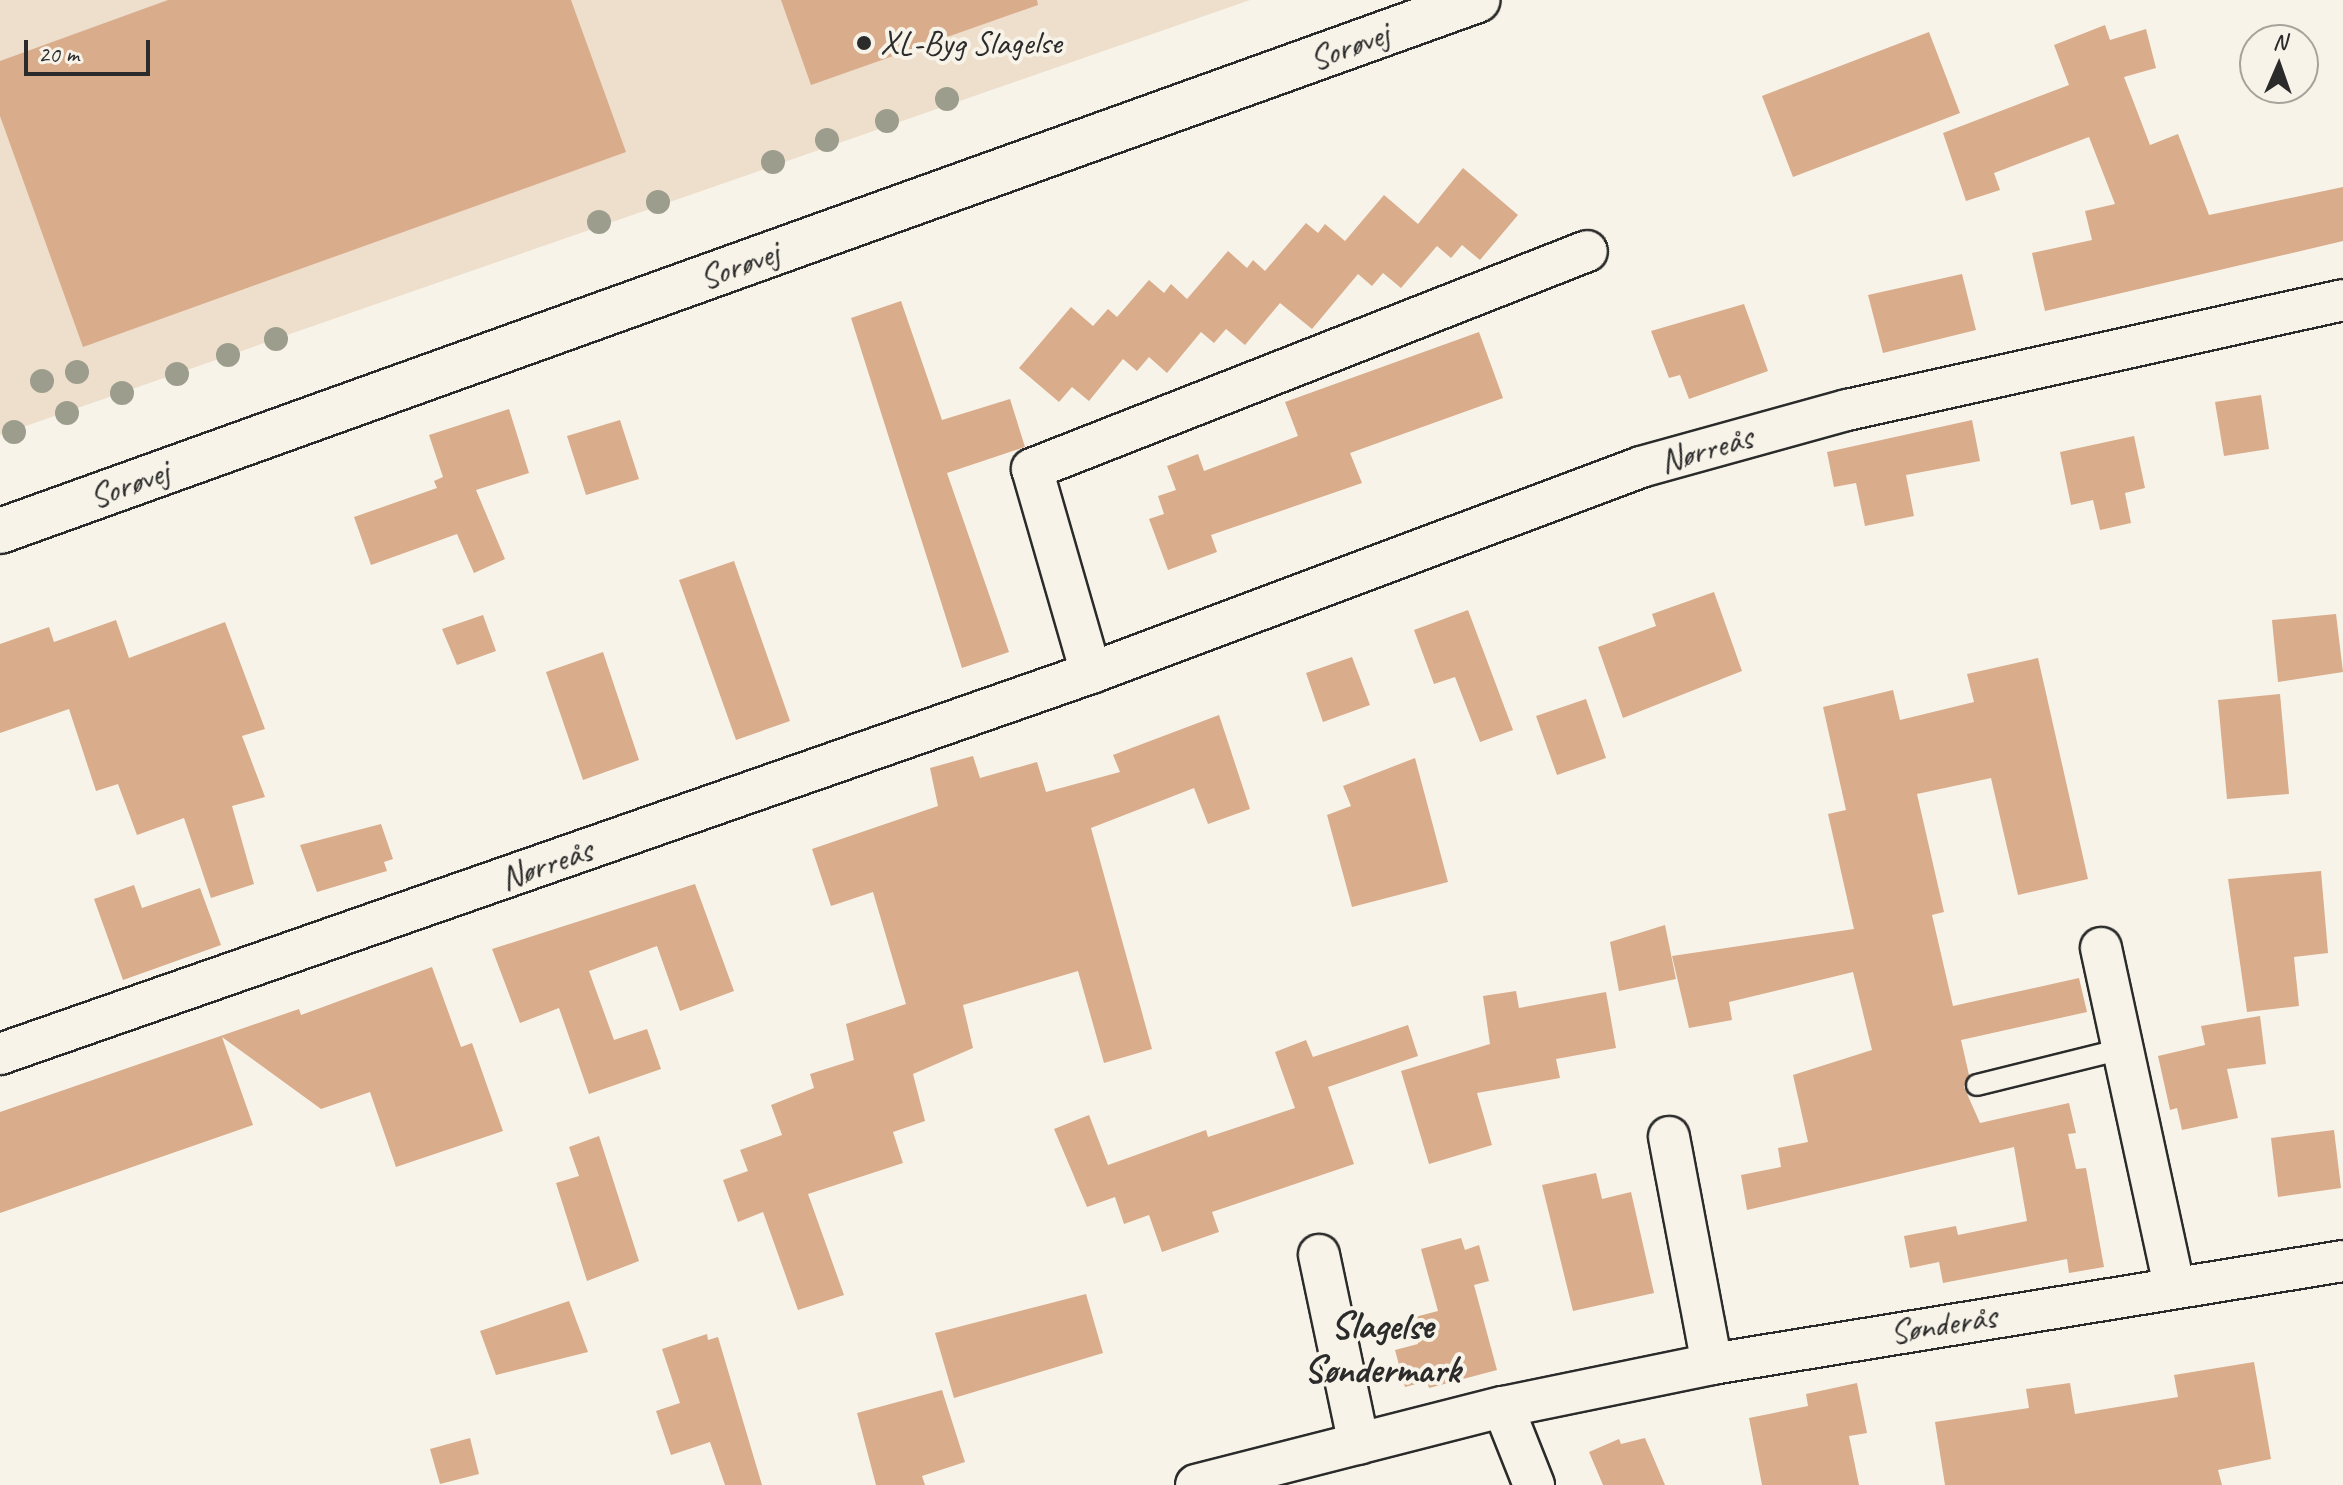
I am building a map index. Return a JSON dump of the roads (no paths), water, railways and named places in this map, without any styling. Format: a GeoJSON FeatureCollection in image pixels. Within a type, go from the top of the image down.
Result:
{"type":"FeatureCollection","features":[{"type":"Feature","properties":{"kind":"street","name":"Sorøvej"},"geometry":{"type":"LineString","coordinates":[[0,531],[1477,0]]}},
{"type":"Feature","properties":{"kind":"street"},"geometry":{"type":"LineString","coordinates":[[1091,673],[1032,469],[1587,251]]}},
{"type":"Feature","properties":{"kind":"street","name":"Nørreås"},"geometry":{"type":"LineString","coordinates":[[0,1054],[1091,673],[1641,467],[1847,410],[2343,300]]}},
{"type":"Feature","properties":{"kind":"street"},"geometry":{"type":"LineString","coordinates":[[2101,948],[2174,1286]]}},
{"type":"Feature","properties":{"kind":"street"},"geometry":{"type":"LineString","coordinates":[[1669,1137],[1712,1364]]}},
{"type":"Feature","properties":{"kind":"street"},"geometry":{"type":"LineString","coordinates":[[1319,1255],[1359,1444]]}},
{"type":"Feature","properties":{"kind":"street","name":"Sønderås"},"geometry":{"type":"LineString","coordinates":[[1196,1485],[1503,1407],[1712,1364],[2174,1286],[2343,1261]]}},
{"type":"Feature","properties":{"kind":"street"},"geometry":{"type":"LineString","coordinates":[[1503,1407],[1534,1485]]}},
{"type":"Feature","properties":{"kind":"lane"},"geometry":{"type":"LineString","coordinates":[[1977,1085],[2123,1049]]}},
{"type":"Feature","properties":{"kind":"place","name":"XL-Byg Slagelse"},"geometry":{"type":"Point","coordinates":[864,43]}},
{"type":"Feature","properties":{"kind":"district","name":"Slagelse Søndermark"},"geometry":{"type":"Point","coordinates":[1382,1348]}}]}
